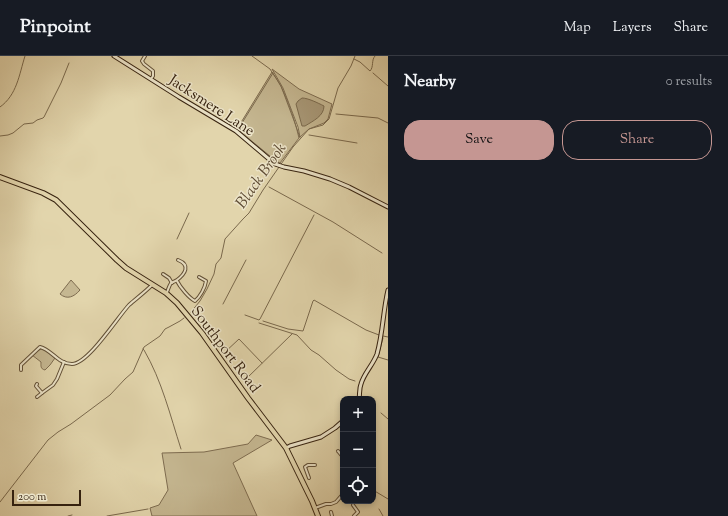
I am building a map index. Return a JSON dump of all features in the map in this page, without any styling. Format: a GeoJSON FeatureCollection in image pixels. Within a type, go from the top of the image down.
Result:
{"type":"FeatureCollection","features":[{"type":"Feature","properties":{"kind":"highway","name":"Southport Road"},"geometry":{"type":"LineString","coordinates":[[0,177],[43,193],[56,200],[116,260],[166,293],[177,303],[202,333],[286,448],[318,516]]}},
{"type":"Feature","properties":{"kind":"main road","name":"Jacksmere Lane"},"geometry":{"type":"LineString","coordinates":[[114,56],[236,131],[275,164],[304,170],[330,179],[388,207]]}},
{"type":"Feature","properties":{"kind":"main road"},"geometry":{"type":"LineString","coordinates":[[359,396],[360,385],[364,376],[373,364],[377,354],[388,290]]}},
{"type":"Feature","properties":{"kind":"main road"},"geometry":{"type":"LineString","coordinates":[[286,448],[321,437],[340,424]]}},
{"type":"Feature","properties":{"kind":"street"},"geometry":{"type":"LineString","coordinates":[[145,56],[142,61],[153,71],[153,76],[151,79]]}},
{"type":"Feature","properties":{"kind":"street"},"geometry":{"type":"LineString","coordinates":[[166,293],[172,283],[177,280],[186,270],[185,264],[178,260]]}},
{"type":"Feature","properties":{"kind":"street"},"geometry":{"type":"LineString","coordinates":[[163,274],[169,278],[172,283]]}},
{"type":"Feature","properties":{"kind":"street"},"geometry":{"type":"LineString","coordinates":[[177,280],[192,300],[195,301],[206,284],[206,281],[199,277]]}},
{"type":"Feature","properties":{"kind":"street"},"geometry":{"type":"LineString","coordinates":[[20,370],[21,365],[40,346],[46,348],[63,362],[73,364],[82,360],[129,306],[152,285]]}},
{"type":"Feature","properties":{"kind":"street"},"geometry":{"type":"LineString","coordinates":[[37,397],[53,385],[60,372],[63,362]]}},
{"type":"Feature","properties":{"kind":"street"},"geometry":{"type":"LineString","coordinates":[[37,384],[36,386],[42,393]]}},
{"type":"Feature","properties":{"kind":"street"},"geometry":{"type":"LineString","coordinates":[[309,478],[305,467],[312,464],[315,465]]}},
{"type":"Feature","properties":{"kind":"street"},"geometry":{"type":"LineString","coordinates":[[315,508],[336,502],[340,497]]}},
{"type":"Feature","properties":{"kind":"street"},"geometry":{"type":"LineString","coordinates":[[353,505],[358,512],[354,516]]}},
{"type":"Feature","properties":{"kind":"street"},"geometry":{"type":"LineString","coordinates":[[331,512],[332,516]]}},
{"type":"Feature","properties":{"kind":"shaded area"},"geometry":{"type":"Polygon","coordinates":[[[272,69],[299,89],[332,104],[328,119],[324,123],[309,129],[300,137],[298,127],[283,88],[272,69]]]}},
{"type":"Feature","properties":{"kind":"shaded area"},"geometry":{"type":"Polygon","coordinates":[[[272,72],[281,87],[288,104],[299,138],[280,163],[237,129],[272,72]]]}},
{"type":"Feature","properties":{"kind":"shaded area"},"geometry":{"type":"Polygon","coordinates":[[[302,98],[324,106],[322,113],[315,120],[305,126],[302,126],[296,104],[302,98]]]}},
{"type":"Feature","properties":{"kind":"shaded area"},"geometry":{"type":"Polygon","coordinates":[[[71,280],[80,290],[70,297],[65,297],[60,294],[71,280]]]}},
{"type":"Feature","properties":{"kind":"shaded area"},"geometry":{"type":"Polygon","coordinates":[[[43,348],[55,358],[45,370],[41,366],[41,362],[32,355],[43,348]]]}},
{"type":"Feature","properties":{"kind":"shaded area"},"geometry":{"type":"Polygon","coordinates":[[[256,435],[272,440],[233,463],[257,516],[152,516],[150,508],[159,505],[168,490],[162,453],[204,452],[248,444],[256,435]]]}},
{"type":"Feature","properties":{"kind":"waterway"},"geometry":{"type":"LineString","coordinates":[[0,107],[6,102],[14,91],[25,56]]}},
{"type":"Feature","properties":{"kind":"waterway"},"geometry":{"type":"LineString","coordinates":[[252,56],[270,69],[281,86],[300,138]]}},
{"type":"Feature","properties":{"kind":"waterway","name":"Black Brook"},"geometry":{"type":"LineString","coordinates":[[191,312],[200,301],[214,274],[216,264],[221,258],[225,239],[249,213],[293,147],[309,129],[323,125],[329,119],[338,88],[355,56]]}},
{"type":"Feature","properties":{"kind":"waterway"},"geometry":{"type":"LineString","coordinates":[[354,59],[370,71],[375,56]]}},
{"type":"Feature","properties":{"kind":"waterway"},"geometry":{"type":"LineString","coordinates":[[0,136],[13,133],[24,124],[33,123],[44,117],[69,63]]}},
{"type":"Feature","properties":{"kind":"waterway"},"geometry":{"type":"LineString","coordinates":[[242,123],[273,73]]}},
{"type":"Feature","properties":{"kind":"waterway"},"geometry":{"type":"LineString","coordinates":[[373,73],[388,86]]}},
{"type":"Feature","properties":{"kind":"waterway"},"geometry":{"type":"LineString","coordinates":[[336,114],[378,118],[388,123]]}},
{"type":"Feature","properties":{"kind":"waterway"},"geometry":{"type":"LineString","coordinates":[[309,135],[357,143]]}},
{"type":"Feature","properties":{"kind":"waterway"},"geometry":{"type":"LineString","coordinates":[[269,187],[333,222],[382,253]]}},
{"type":"Feature","properties":{"kind":"waterway"},"geometry":{"type":"LineString","coordinates":[[177,239],[189,213]]}},
{"type":"Feature","properties":{"kind":"waterway"},"geometry":{"type":"LineString","coordinates":[[245,315],[259,320],[260,319],[314,215]]}},
{"type":"Feature","properties":{"kind":"waterway"},"geometry":{"type":"LineString","coordinates":[[223,304],[246,260]]}},
{"type":"Feature","properties":{"kind":"waterway"},"geometry":{"type":"LineString","coordinates":[[263,321],[288,329],[303,331],[314,300],[366,330],[379,335]]}},
{"type":"Feature","properties":{"kind":"waterway","name":"Black Brook"},"geometry":{"type":"LineString","coordinates":[[0,502],[48,440],[110,395],[133,372],[144,347],[160,336],[165,329],[184,318]]}},
{"type":"Feature","properties":{"kind":"waterway"},"geometry":{"type":"LineString","coordinates":[[259,323],[297,335],[311,350],[336,370],[349,379],[355,381]]}},
{"type":"Feature","properties":{"kind":"waterway"},"geometry":{"type":"LineString","coordinates":[[245,380],[292,334]]}},
{"type":"Feature","properties":{"kind":"waterway"},"geometry":{"type":"LineString","coordinates":[[383,336],[388,337]]}},
{"type":"Feature","properties":{"kind":"waterway"},"geometry":{"type":"LineString","coordinates":[[383,338],[378,357],[388,360]]}},
{"type":"Feature","properties":{"kind":"waterway"},"geometry":{"type":"LineString","coordinates":[[224,353],[239,339],[262,363]]}},
{"type":"Feature","properties":{"kind":"waterway"},"geometry":{"type":"LineString","coordinates":[[143,349],[161,386],[181,449]]}},
{"type":"Feature","properties":{"kind":"waterway"},"geometry":{"type":"LineString","coordinates":[[381,413],[388,419]]}},
{"type":"Feature","properties":{"kind":"waterway"},"geometry":{"type":"LineString","coordinates":[[376,492],[388,499]]}},
{"type":"Feature","properties":{"kind":"waterway"},"geometry":{"type":"LineString","coordinates":[[107,516],[148,509]]}},
{"type":"Feature","properties":{"kind":"waterway"},"geometry":{"type":"LineString","coordinates":[[379,509],[383,516]]}},
{"type":"Feature","properties":{"kind":"waterway"},"geometry":{"type":"LineString","coordinates":[[68,516],[72,515]]}}]}
